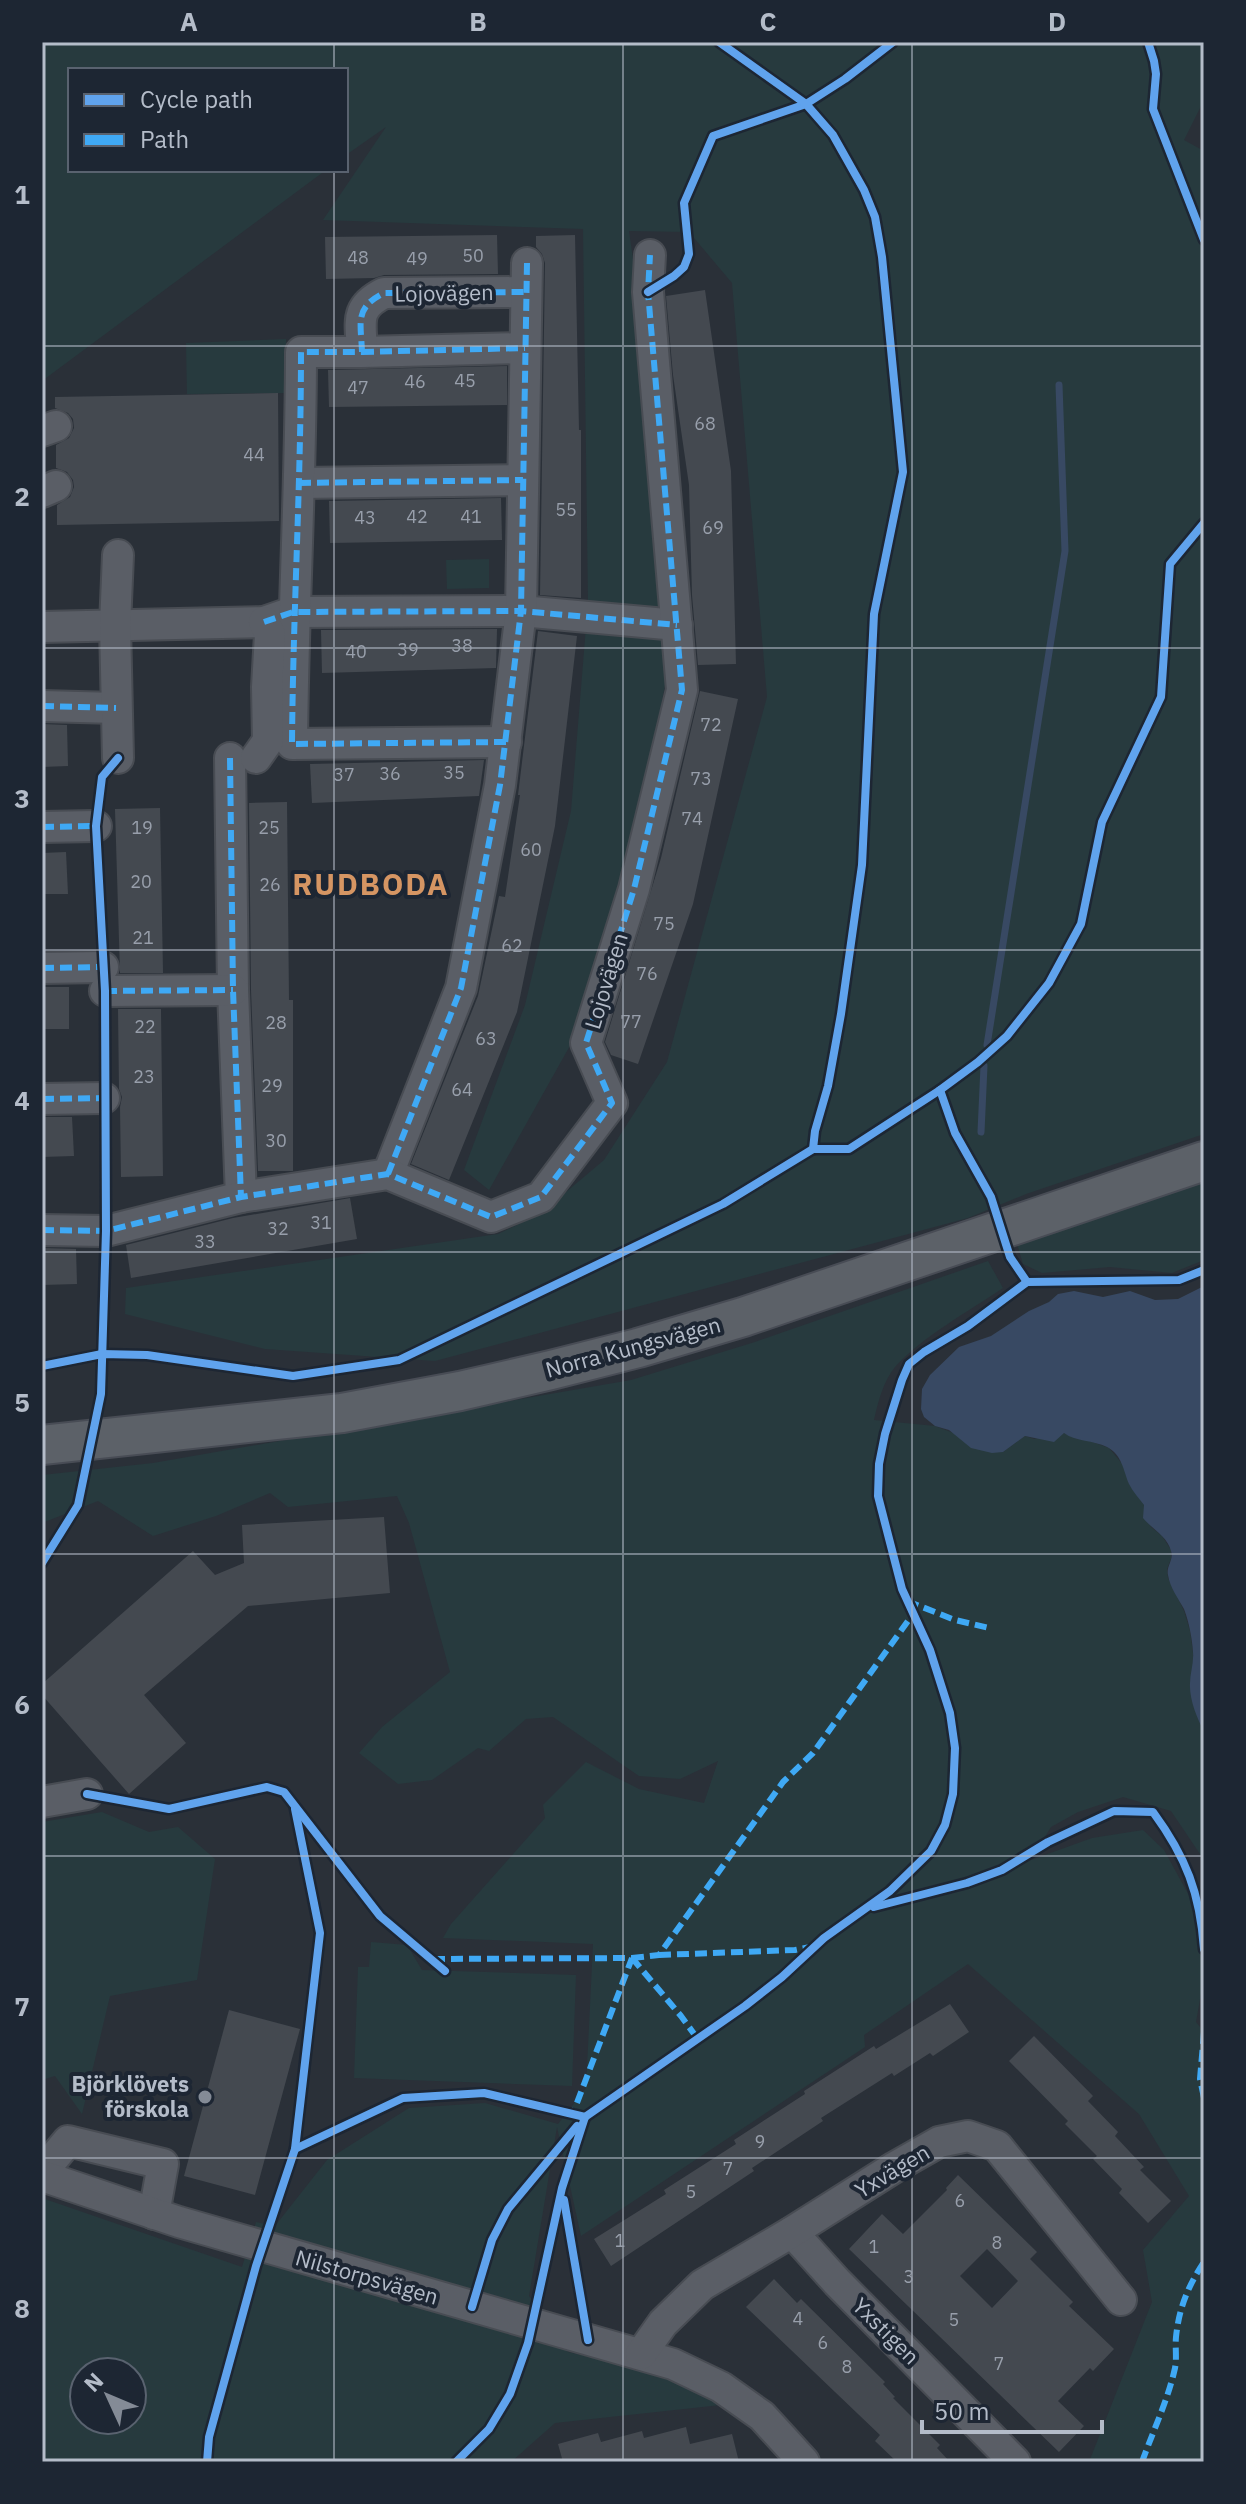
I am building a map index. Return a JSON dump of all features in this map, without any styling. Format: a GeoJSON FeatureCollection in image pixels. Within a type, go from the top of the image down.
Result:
{"type":"FeatureCollection","features":[{"type":"Feature","properties":{"kind":"main road","name":"Norra Kungsvägen"},"geometry":{"type":"LineString","coordinates":[[42,1445],[342,1413],[460,1391],[638,1348],[743,1317],[1204,1161]]}},
{"type":"Feature","properties":{"kind":"street","name":"Lojovägen"},"geometry":{"type":"LineString","coordinates":[[362,352],[361,312],[365,305],[384,293],[526,277],[521,611],[500,785],[461,988],[388,1174],[491,1217],[541,1197],[612,1103],[586,1043],[634,889],[682,690],[648,292],[650,255]]}},
{"type":"Feature","properties":{"kind":"street"},"geometry":{"type":"LineString","coordinates":[[506,742],[292,744],[301,352],[525,348]]}},
{"type":"Feature","properties":{"kind":"street"},"geometry":{"type":"LineString","coordinates":[[299,483],[523,480]]}},
{"type":"Feature","properties":{"kind":"street"},"geometry":{"type":"LineString","coordinates":[[118,555],[115,625],[118,758]]}},
{"type":"Feature","properties":{"kind":"street"},"geometry":{"type":"LineString","coordinates":[[42,627],[264,622],[293,612],[521,611],[677,625]]}},
{"type":"Feature","properties":{"kind":"street"},"geometry":{"type":"LineString","coordinates":[[241,1197],[233,990],[243,758],[268,741],[270,634],[264,622]]}},
{"type":"Feature","properties":{"kind":"street"},"geometry":{"type":"LineString","coordinates":[[42,706],[116,708]]}},
{"type":"Feature","properties":{"kind":"street"},"geometry":{"type":"LineString","coordinates":[[42,827],[96,826]]}},
{"type":"Feature","properties":{"kind":"street"},"geometry":{"type":"LineString","coordinates":[[42,968],[104,979],[233,990]]}},
{"type":"Feature","properties":{"kind":"street"},"geometry":{"type":"LineString","coordinates":[[42,1099],[104,1098]]}},
{"type":"Feature","properties":{"kind":"street"},"geometry":{"type":"LineString","coordinates":[[42,1230],[106,1231],[241,1197],[388,1174]]}},
{"type":"Feature","properties":{"kind":"street"},"geometry":{"type":"LineString","coordinates":[[42,1802],[87,1794]]}},
{"type":"Feature","properties":{"kind":"street","name":"Yxvägen"},"geometry":{"type":"LineString","coordinates":[[641,2354],[663,2323],[702,2285],[928,2148],[939,2142],[968,2136],[997,2146],[1121,2300]]}},
{"type":"Feature","properties":{"kind":"street"},"geometry":{"type":"LineString","coordinates":[[42,2174],[68,2141],[163,2164],[154,2214]]}},
{"type":"Feature","properties":{"kind":"street","name":"Nilstorpsvägen"},"geometry":{"type":"LineString","coordinates":[[42,2174],[154,2214],[673,2364],[721,2387],[762,2416],[804,2462]]}},
{"type":"Feature","properties":{"kind":"street","name":"Yxstigen"},"geometry":{"type":"LineString","coordinates":[[792,2232],[837,2282],[1015,2462]]}},
{"type":"Feature","properties":{"kind":"green space"},"geometry":{"type":"Polygon","coordinates":[[[42,42],[1204,42],[1204,100],[1184,140],[1204,151],[1204,705],[1200,722],[1204,752],[1204,1134],[1026,1194],[968,1218],[435,1361],[265,1349],[125,1314],[126,1288],[498,1234],[540,1214],[604,1160],[667,1062],[767,697],[732,283],[689,232],[629,231],[647,357],[670,659],[637,831],[581,1026],[489,1190],[464,1170],[525,1005],[571,811],[588,602],[583,229],[323,220],[386,127],[348,154],[348,68],[68,68],[68,172],[323,172],[42,381],[42,42]]]}},
{"type":"Feature","properties":{"kind":"green space"},"geometry":{"type":"Polygon","coordinates":[[[286,339],[288,393],[187,394],[186,343],[286,339]]]}},
{"type":"Feature","properties":{"kind":"green space"},"geometry":{"type":"Polygon","coordinates":[[[489,559],[489,588],[447,589],[446,560],[489,559]]]}},
{"type":"Feature","properties":{"kind":"green space"},"geometry":{"type":"Polygon","coordinates":[[[1204,1182],[1204,1260],[1172,1273],[1110,1267],[1042,1273],[1023,1264],[1017,1244],[1204,1182]]]}},
{"type":"Feature","properties":{"kind":"green space"},"geometry":{"type":"Polygon","coordinates":[[[988,1261],[1003,1288],[932,1335],[895,1367],[884,1386],[874,1420],[935,1426],[1003,1452],[1025,1436],[1034,1439],[1064,1433],[1109,1448],[1124,1466],[1129,1483],[1144,1505],[1151,1527],[1171,1550],[1168,1578],[1190,1631],[1193,1672],[1190,1683],[1204,1732],[1204,1866],[1202,1857],[1171,1811],[1123,1797],[1078,1812],[1051,1827],[1031,1860],[1092,1838],[1143,1830],[1164,1850],[1192,1901],[1204,1958],[1196,2022],[1204,2032],[1204,2462],[1089,2462],[1152,2302],[1143,2250],[1189,2196],[1139,2114],[968,1964],[864,2035],[865,2047],[581,2236],[557,2127],[529,2296],[568,2352],[635,2367],[730,2404],[555,2423],[511,2462],[42,2462],[42,2198],[242,2267],[256,2222],[275,2226],[327,2160],[409,2108],[485,2103],[558,2124],[586,2088],[593,1944],[443,1938],[451,1924],[545,1818],[543,1805],[586,1762],[639,1789],[704,1803],[718,1761],[680,1779],[639,1776],[553,1717],[526,1719],[489,1751],[478,1748],[432,1780],[398,1784],[359,1753],[382,1727],[450,1672],[409,1523],[397,1496],[288,1507],[270,1493],[216,1516],[153,1536],[98,1501],[42,1523],[42,1475],[153,1463],[631,1380],[755,1342],[988,1261]]]}},
{"type":"Feature","properties":{"kind":"green space"},"geometry":{"type":"Polygon","coordinates":[[[102,1812],[149,1832],[178,1827],[215,1859],[197,1980],[110,1996],[82,2114],[55,2076],[42,2080],[42,1822],[102,1812]]]}},
{"type":"Feature","properties":{"kind":"green space"},"geometry":{"type":"Polygon","coordinates":[[[371,1942],[407,1945],[422,1970],[576,1975],[572,2086],[354,2078],[358,1967],[369,1967],[371,1942]]]}},
{"type":"Feature","properties":{"kind":"water"},"geometry":{"type":"Polygon","coordinates":[[[1204,1286],[1204,1732],[1191,1695],[1193,1656],[1189,1625],[1168,1575],[1171,1551],[1163,1537],[1143,1518],[1144,1505],[1131,1487],[1116,1454],[1107,1447],[1064,1433],[1054,1442],[1025,1436],[1003,1452],[992,1453],[971,1448],[949,1430],[935,1426],[924,1417],[921,1409],[922,1389],[930,1375],[959,1347],[991,1336],[1058,1294],[1074,1291],[1103,1297],[1130,1291],[1155,1300],[1178,1299],[1204,1286]]]}},
{"type":"Feature","properties":{"kind":"building"},"geometry":{"type":"Polygon","coordinates":[[[497,235],[498,274],[326,279],[325,237],[497,235]]]}},
{"type":"Feature","properties":{"kind":"building"},"geometry":{"type":"Polygon","coordinates":[[[575,235],[581,430],[581,598],[540,595],[545,263],[536,247],[536,236],[575,235]]]}},
{"type":"Feature","properties":{"kind":"building"},"geometry":{"type":"Polygon","coordinates":[[[705,290],[731,471],[736,664],[698,665],[692,595],[689,485],[673,375],[666,296],[705,290]]]}},
{"type":"Feature","properties":{"kind":"building"},"geometry":{"type":"Polygon","coordinates":[[[507,366],[507,405],[329,407],[328,370],[507,366]]]}},
{"type":"Feature","properties":{"kind":"building"},"geometry":{"type":"Polygon","coordinates":[[[278,393],[279,521],[57,525],[57,505],[70,497],[74,487],[67,472],[56,468],[56,445],[69,438],[74,428],[73,419],[68,413],[55,408],[55,397],[278,393]]]}},
{"type":"Feature","properties":{"kind":"building"},"geometry":{"type":"Polygon","coordinates":[[[501,498],[502,540],[330,543],[329,501],[501,498]]]}},
{"type":"Feature","properties":{"kind":"building"},"geometry":{"type":"Polygon","coordinates":[[[497,629],[496,668],[322,673],[321,630],[497,629]]]}},
{"type":"Feature","properties":{"kind":"building"},"geometry":{"type":"Polygon","coordinates":[[[538,631],[577,636],[555,826],[517,1012],[449,1180],[411,1164],[478,996],[499,896],[505,897],[538,631]]]}},
{"type":"Feature","properties":{"kind":"building"},"geometry":{"type":"Polygon","coordinates":[[[700,691],[738,699],[693,904],[638,1064],[611,1055],[605,1042],[661,858],[700,691]]]}},
{"type":"Feature","properties":{"kind":"building"},"geometry":{"type":"Polygon","coordinates":[[[42,724],[67,725],[68,766],[42,767],[42,724]]]}},
{"type":"Feature","properties":{"kind":"building"},"geometry":{"type":"Polygon","coordinates":[[[484,760],[479,796],[312,803],[310,764],[484,760]]]}},
{"type":"Feature","properties":{"kind":"building"},"geometry":{"type":"Polygon","coordinates":[[[287,802],[289,1000],[293,1000],[293,1171],[258,1171],[251,990],[249,803],[287,802]]]}},
{"type":"Feature","properties":{"kind":"building"},"geometry":{"type":"Polygon","coordinates":[[[160,808],[163,973],[120,973],[115,809],[160,808]]]}},
{"type":"Feature","properties":{"kind":"building"},"geometry":{"type":"Polygon","coordinates":[[[66,852],[68,894],[42,894],[42,853],[66,852]]]}},
{"type":"Feature","properties":{"kind":"building"},"geometry":{"type":"Polygon","coordinates":[[[42,987],[69,987],[69,1029],[42,1029],[42,987]]]}},
{"type":"Feature","properties":{"kind":"building"},"geometry":{"type":"Polygon","coordinates":[[[118,1009],[161,1009],[163,1176],[121,1177],[122,1097],[119,1089],[118,1009]]]}},
{"type":"Feature","properties":{"kind":"building"},"geometry":{"type":"Polygon","coordinates":[[[42,1117],[72,1117],[74,1156],[42,1157],[42,1117]]]}},
{"type":"Feature","properties":{"kind":"building"},"geometry":{"type":"Polygon","coordinates":[[[350,1198],[357,1239],[131,1278],[126,1245],[233,1218],[350,1198]]]}},
{"type":"Feature","properties":{"kind":"building"},"geometry":{"type":"Polygon","coordinates":[[[42,1248],[76,1249],[77,1284],[42,1285],[42,1248]]]}},
{"type":"Feature","properties":{"kind":"building"},"geometry":{"type":"Polygon","coordinates":[[[384,1517],[390,1593],[248,1606],[144,1695],[186,1743],[129,1794],[42,1695],[42,1684],[193,1551],[215,1575],[244,1563],[242,1525],[384,1517]]]}},
{"type":"Feature","properties":{"kind":"building"},"geometry":{"type":"Polygon","coordinates":[[[950,2004],[969,2032],[933,2056],[930,2053],[894,2076],[892,2073],[821,2118],[823,2121],[752,2168],[754,2171],[611,2266],[594,2239],[666,2194],[664,2190],[736,2144],[734,2140],[805,2094],[804,2091],[874,2046],[876,2049],[950,2004]]]}},
{"type":"Feature","properties":{"kind":"building"},"geometry":{"type":"Polygon","coordinates":[[[229,2010],[300,2029],[255,2195],[184,2176],[229,2010]]]}},
{"type":"Feature","properties":{"kind":"building"},"geometry":{"type":"Polygon","coordinates":[[[1034,2036],[1093,2096],[1088,2101],[1118,2132],[1115,2136],[1144,2167],[1140,2170],[1171,2201],[1148,2223],[1119,2193],[1122,2189],[1093,2159],[1097,2156],[1065,2124],[1068,2121],[1009,2061],[1034,2036]]]}},
{"type":"Feature","properties":{"kind":"building"},"geometry":{"type":"Polygon","coordinates":[[[958,2175],[1037,2252],[1030,2259],[1073,2302],[1069,2306],[1114,2349],[1093,2371],[1090,2368],[1058,2401],[1084,2426],[1059,2452],[849,2249],[882,2214],[903,2234],[958,2175]],[[987,2249],[960,2276],[992,2308],[1018,2281],[987,2249]]]}},
{"type":"Feature","properties":{"kind":"building"},"geometry":{"type":"Polygon","coordinates":[[[774,2279],[797,2303],[801,2299],[885,2382],[883,2384],[893,2398],[940,2445],[937,2448],[950,2462],[897,2462],[875,2441],[880,2435],[746,2307],[774,2279]]]}},
{"type":"Feature","properties":{"kind":"building"},"geometry":{"type":"Polygon","coordinates":[[[686,2427],[690,2444],[732,2434],[739,2462],[563,2462],[558,2444],[598,2433],[601,2442],[642,2431],[644,2438],[686,2427]]]}},
{"type":"Feature","properties":{"kind":"waterway"},"geometry":{"type":"LineString","coordinates":[[987,1045],[1065,551],[1059,385]]}},
{"type":"Feature","properties":{"kind":"waterway"},"geometry":{"type":"LineString","coordinates":[[981,1132],[984,1066]]}},
{"type":"Feature","properties":{"kind":"marked path"},"geometry":{"type":"LineString","coordinates":[[42,1230],[106,1231],[241,1197],[388,1174],[491,1217],[541,1197],[612,1103],[586,1043],[634,889],[682,690],[648,292],[650,255]]}},
{"type":"Feature","properties":{"kind":"marked path"},"geometry":{"type":"LineString","coordinates":[[388,1174],[461,988],[500,785],[521,611],[527,263]]}},
{"type":"Feature","properties":{"kind":"marked path"},"geometry":{"type":"LineString","coordinates":[[506,742],[292,744],[301,352],[362,352],[361,317],[368,304],[384,293],[526,292]]}},
{"type":"Feature","properties":{"kind":"marked path"},"geometry":{"type":"LineString","coordinates":[[362,352],[525,348]]}},
{"type":"Feature","properties":{"kind":"marked path"},"geometry":{"type":"LineString","coordinates":[[299,483],[523,480]]}},
{"type":"Feature","properties":{"kind":"marked path"},"geometry":{"type":"LineString","coordinates":[[264,622],[293,612],[521,611],[677,625]]}},
{"type":"Feature","properties":{"kind":"marked path"},"geometry":{"type":"LineString","coordinates":[[42,706],[116,708]]}},
{"type":"Feature","properties":{"kind":"marked path"},"geometry":{"type":"LineString","coordinates":[[230,758],[233,990],[241,1197]]}},
{"type":"Feature","properties":{"kind":"marked path"},"geometry":{"type":"LineString","coordinates":[[42,827],[96,826]]}},
{"type":"Feature","properties":{"kind":"marked path"},"geometry":{"type":"LineString","coordinates":[[42,968],[103,967]]}},
{"type":"Feature","properties":{"kind":"marked path"},"geometry":{"type":"LineString","coordinates":[[105,991],[233,990]]}},
{"type":"Feature","properties":{"kind":"marked path"},"geometry":{"type":"LineString","coordinates":[[42,1099],[104,1098]]}},
{"type":"Feature","properties":{"kind":"marked path"},"geometry":{"type":"LineString","coordinates":[[907,1601],[955,1620],[989,1628]]}},
{"type":"Feature","properties":{"kind":"marked path"},"geometry":{"type":"LineString","coordinates":[[632,1958],[659,1955],[783,1782],[813,1753],[913,1614]]}},
{"type":"Feature","properties":{"kind":"marked path"},"geometry":{"type":"LineString","coordinates":[[659,1955],[810,1947]]}},
{"type":"Feature","properties":{"kind":"marked path"},"geometry":{"type":"LineString","coordinates":[[632,1958],[697,2038]]}},
{"type":"Feature","properties":{"kind":"marked path"},"geometry":{"type":"LineString","coordinates":[[433,1959],[632,1958],[572,2116]]}},
{"type":"Feature","properties":{"kind":"marked path"},"geometry":{"type":"LineString","coordinates":[[1204,2032],[1200,2079],[1204,2098]]}},
{"type":"Feature","properties":{"kind":"marked path"},"geometry":{"type":"LineString","coordinates":[[1142,2462],[1172,2380],[1182,2307],[1204,2262]]}},
{"type":"Feature","properties":{"kind":"cycle path"},"geometry":{"type":"LineString","coordinates":[[42,1366],[102,1354],[147,1355],[293,1376],[399,1360],[723,1204],[813,1149],[841,1014],[862,865],[874,614],[903,472],[882,257],[875,217],[864,190],[833,135],[806,104],[719,42]]}},
{"type":"Feature","properties":{"kind":"cycle path"},"geometry":{"type":"LineString","coordinates":[[648,292],[684,267],[689,254],[684,203],[713,136],[806,104],[893,42]]}},
{"type":"Feature","properties":{"kind":"cycle path"},"geometry":{"type":"LineString","coordinates":[[1148,42],[1156,74],[1153,109],[1204,240]]}},
{"type":"Feature","properties":{"kind":"cycle path"},"geometry":{"type":"LineString","coordinates":[[813,1149],[849,1149],[940,1090],[1007,1036],[1049,983],[1081,924],[1102,822],[1161,697],[1170,564],[1204,523]]}},
{"type":"Feature","properties":{"kind":"cycle path"},"geometry":{"type":"LineString","coordinates":[[42,1563],[78,1505],[101,1394],[106,1231],[105,991],[96,826],[102,777],[118,758]]}},
{"type":"Feature","properties":{"kind":"cycle path"},"geometry":{"type":"LineString","coordinates":[[940,1090],[955,1133],[991,1197],[1010,1257],[1027,1282]]}},
{"type":"Feature","properties":{"kind":"cycle path"},"geometry":{"type":"LineString","coordinates":[[456,2462],[489,2429],[510,2394],[528,2343],[562,2188],[585,2117],[745,2006],[824,1938],[890,1891],[931,1851],[945,1825],[953,1794],[955,1748],[950,1713],[930,1650],[902,1589],[878,1496],[879,1464],[885,1434],[909,1364],[968,1326],[1027,1282],[1179,1280],[1204,1270]]}},
{"type":"Feature","properties":{"kind":"cycle path"},"geometry":{"type":"LineString","coordinates":[[87,1794],[169,1809],[267,1787],[284,1792],[380,1916],[445,1971]]}},
{"type":"Feature","properties":{"kind":"cycle path"},"geometry":{"type":"LineString","coordinates":[[295,1809],[320,1933],[295,2149]]}},
{"type":"Feature","properties":{"kind":"cycle path"},"geometry":{"type":"LineString","coordinates":[[874,1907],[967,1883],[1002,1870],[1048,1842],[1114,1811],[1153,1812],[1183,1860],[1189,1876],[1199,1910],[1204,1949]]}},
{"type":"Feature","properties":{"kind":"cycle path"},"geometry":{"type":"LineString","coordinates":[[207,2462],[209,2437],[256,2266],[295,2149],[403,2098],[484,2093],[585,2117]]}},
{"type":"Feature","properties":{"kind":"cycle path"},"geometry":{"type":"LineString","coordinates":[[472,2307],[492,2240],[508,2209],[577,2126]]}},
{"type":"Feature","properties":{"kind":"cycle path"},"geometry":{"type":"LineString","coordinates":[[564,2200],[588,2340]]}},
{"type":"Feature","properties":{"kind":"place","name":"Björklövets förskola"},"geometry":{"type":"Point","coordinates":[205,2097]}},
{"type":"Feature","properties":{"kind":"district","name":"RUDBODA"},"geometry":{"type":"Point","coordinates":[371,885]}}]}
